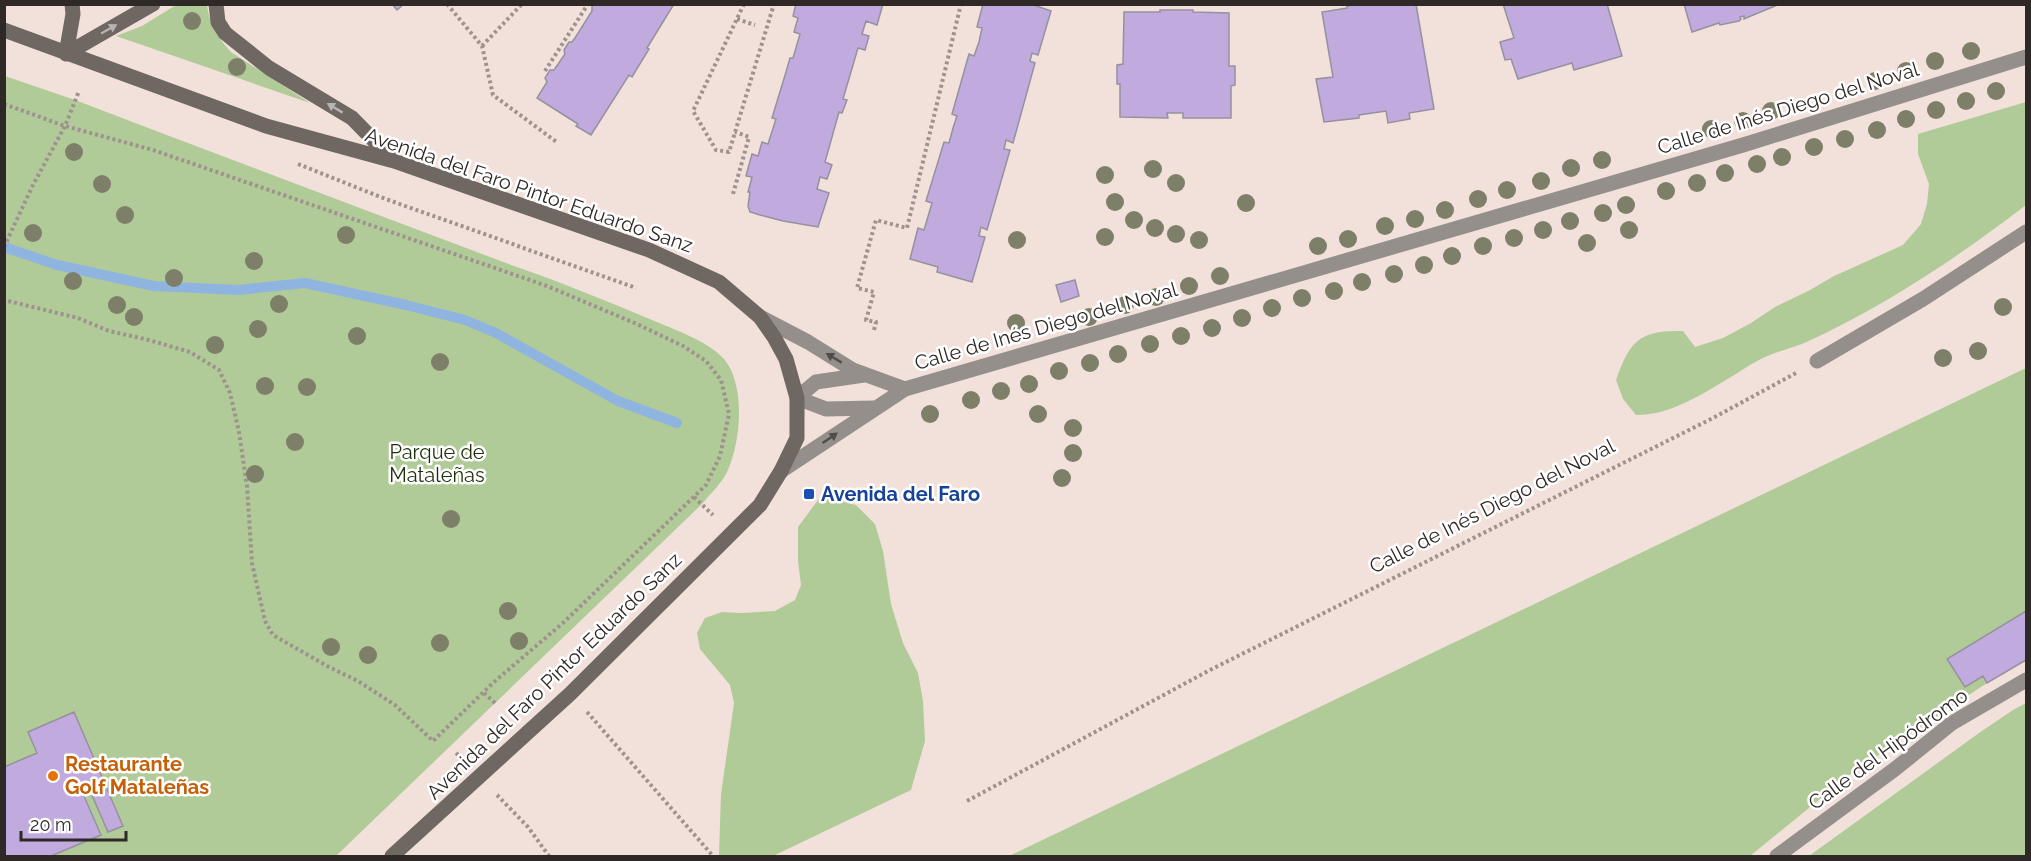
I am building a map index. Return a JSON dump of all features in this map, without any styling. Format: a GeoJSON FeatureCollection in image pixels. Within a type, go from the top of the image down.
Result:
{"type":"FeatureCollection","features":[{"type":"Feature","properties":{"kind":"main road"},"geometry":{"type":"LineString","coordinates":[[66,54],[73,14],[72,4]]}},
{"type":"Feature","properties":{"kind":"main road"},"geometry":{"type":"LineString","coordinates":[[66,54],[153,4]]}},
{"type":"Feature","properties":{"kind":"main road"},"geometry":{"type":"LineString","coordinates":[[216,4],[218,22],[225,33],[269,68],[352,118],[394,161]]}},
{"type":"Feature","properties":{"kind":"main road","name":"Avenida del Faro Pintor Eduardo Sanz"},"geometry":{"type":"LineString","coordinates":[[4,30],[266,126],[394,161],[649,250],[719,282],[760,317],[786,359],[797,398],[797,438],[781,471],[760,505],[570,694],[392,856]]}},
{"type":"Feature","properties":{"kind":"street","name":"Calle de Inés Diego del Noval"},"geometry":{"type":"LineString","coordinates":[[781,471],[906,389],[1743,145],[2026,57]]}},
{"type":"Feature","properties":{"kind":"street"},"geometry":{"type":"LineString","coordinates":[[1817,361],[1923,299],[2026,232]]}},
{"type":"Feature","properties":{"kind":"street","name":"Calle de Inés Diego del Noval"},"geometry":{"type":"LineString","coordinates":[[760,317],[864,375],[906,389]]}},
{"type":"Feature","properties":{"kind":"street","name":"Calle de Inés Diego del Noval"},"geometry":{"type":"LineString","coordinates":[[864,375],[816,382],[797,398],[826,409],[855,410],[876,407]]}},
{"type":"Feature","properties":{"kind":"street","name":"Calle del Hipódromo"},"geometry":{"type":"LineString","coordinates":[[1777,856],[1952,723],[2026,680]]}},
{"type":"Feature","properties":{"kind":"path"},"geometry":{"type":"LineString","coordinates":[[447,4],[482,46],[493,95],[558,143]]}},
{"type":"Feature","properties":{"kind":"path"},"geometry":{"type":"LineString","coordinates":[[482,46],[522,4]]}},
{"type":"Feature","properties":{"kind":"path"},"geometry":{"type":"LineString","coordinates":[[744,4],[693,111],[716,150],[729,152],[774,4]]}},
{"type":"Feature","properties":{"kind":"path"},"geometry":{"type":"LineString","coordinates":[[874,330],[876,322],[866,320],[874,292],[857,288],[861,272],[876,220],[907,228],[961,4]]}},
{"type":"Feature","properties":{"kind":"path"},"geometry":{"type":"LineString","coordinates":[[545,71],[586,5]]}},
{"type":"Feature","properties":{"kind":"path"},"geometry":{"type":"LineString","coordinates":[[737,19],[755,25]]}},
{"type":"Feature","properties":{"kind":"path"},"geometry":{"type":"LineString","coordinates":[[4,247],[33,185],[65,126],[79,92]]}},
{"type":"Feature","properties":{"kind":"path"},"geometry":{"type":"LineString","coordinates":[[4,104],[65,126],[153,150],[547,286],[637,324],[683,346],[706,361],[721,380],[729,414],[720,456],[706,485],[564,622],[494,682],[433,741],[395,705],[358,681],[273,635],[265,621],[252,564],[247,486],[239,432],[230,393],[219,370],[190,352],[109,331],[78,318],[4,300]]}},
{"type":"Feature","properties":{"kind":"path"},"geometry":{"type":"LineString","coordinates":[[733,194],[749,137],[735,132]]}},
{"type":"Feature","properties":{"kind":"path"},"geometry":{"type":"LineString","coordinates":[[297,164],[383,198],[636,288]]}},
{"type":"Feature","properties":{"kind":"path","name":"Calle de Inés Diego del Noval"},"geometry":{"type":"LineString","coordinates":[[967,801],[1210,670],[1713,418],[1817,361]]}},
{"type":"Feature","properties":{"kind":"path"},"geometry":{"type":"LineString","coordinates":[[693,498],[715,516]]}},
{"type":"Feature","properties":{"kind":"path"},"geometry":{"type":"LineString","coordinates":[[484,693],[495,703]]}},
{"type":"Feature","properties":{"kind":"path"},"geometry":{"type":"LineString","coordinates":[[597,723],[712,856]]}},
{"type":"Feature","properties":{"kind":"path"},"geometry":{"type":"LineString","coordinates":[[494,792],[528,827],[549,856]]}},
{"type":"Feature","properties":{"kind":"green space"},"geometry":{"type":"Polygon","coordinates":[[[176,5],[207,5],[215,30],[231,52],[310,103],[116,36],[142,26],[176,5]]]}},
{"type":"Feature","properties":{"kind":"green space","name":"Parque de Mataleñas"},"geometry":{"type":"Polygon","coordinates":[[[5,76],[75,100],[602,299],[700,341],[724,359],[731,370],[738,399],[738,430],[732,460],[719,484],[702,504],[336,856],[5,856],[5,76]]]}},
{"type":"Feature","properties":{"kind":"green space"},"geometry":{"type":"Polygon","coordinates":[[[2026,102],[2026,205],[2005,221],[1897,294],[1802,344],[1759,360],[1684,403],[1652,414],[1636,415],[1623,399],[1616,380],[1632,347],[1646,336],[1668,331],[1683,331],[1695,347],[1723,338],[1834,276],[1903,245],[1921,224],[1927,204],[1929,184],[1918,154],[1918,134],[2026,102]]]}},
{"type":"Feature","properties":{"kind":"green space"},"geometry":{"type":"Polygon","coordinates":[[[2026,368],[2026,660],[1987,683],[1853,772],[1750,856],[1009,856],[2026,368]]]}},
{"type":"Feature","properties":{"kind":"green space"},"geometry":{"type":"Polygon","coordinates":[[[821,496],[856,505],[875,524],[883,551],[891,604],[903,643],[918,673],[923,701],[925,741],[911,790],[773,856],[721,856],[719,855],[721,794],[734,703],[730,685],[700,649],[697,633],[705,618],[722,612],[775,611],[795,600],[801,585],[798,527],[821,496]]]}},
{"type":"Feature","properties":{"kind":"green space"},"geometry":{"type":"Polygon","coordinates":[[[2026,703],[2026,856],[1809,856],[1979,733],[2026,703]]]}},
{"type":"Feature","properties":{"kind":"building"},"geometry":{"type":"Polygon","coordinates":[[[392,4],[404,4],[397,10],[392,4]]]}},
{"type":"Feature","properties":{"kind":"building"},"geometry":{"type":"Polygon","coordinates":[[[592,4],[674,4],[632,77],[629,75],[591,135],[537,98],[547,82],[545,78],[550,70],[554,70],[565,54],[564,50],[569,42],[575,38],[592,11],[592,4]]]}},
{"type":"Feature","properties":{"kind":"building"},"geometry":{"type":"Polygon","coordinates":[[[796,4],[883,4],[877,25],[866,21],[862,34],[869,36],[865,50],[858,48],[843,99],[847,100],[842,113],[839,112],[825,162],[832,165],[827,179],[820,177],[817,189],[829,193],[818,227],[750,212],[748,206],[750,192],[748,192],[752,177],[746,176],[752,154],[758,156],[762,142],[768,144],[776,119],[772,118],[790,58],[793,58],[800,34],[794,32],[798,18],[793,16],[796,4]]]}},
{"type":"Feature","properties":{"kind":"building"},"geometry":{"type":"Polygon","coordinates":[[[983,4],[1031,4],[1051,11],[1038,55],[1032,53],[1030,61],[1035,63],[1013,143],[1006,140],[1004,149],[1010,150],[987,230],[981,227],[979,236],[985,237],[972,282],[937,272],[938,267],[910,259],[918,228],[924,230],[932,203],[926,201],[944,142],[949,143],[957,116],[952,114],[969,54],[974,56],[979,42],[982,28],[977,27],[983,4]]]}},
{"type":"Feature","properties":{"kind":"building"},"geometry":{"type":"Polygon","coordinates":[[[1360,4],[1416,4],[1434,109],[1409,113],[1410,119],[1388,123],[1386,111],[1359,115],[1359,118],[1324,122],[1316,79],[1333,77],[1322,12],[1360,4]]]}},
{"type":"Feature","properties":{"kind":"building"},"geometry":{"type":"Polygon","coordinates":[[[1503,4],[1607,4],[1622,56],[1574,70],[1572,63],[1518,79],[1511,59],[1505,60],[1500,42],[1514,38],[1503,4]]]}},
{"type":"Feature","properties":{"kind":"building"},"geometry":{"type":"Polygon","coordinates":[[[1684,4],[1780,4],[1744,19],[1744,16],[1740,17],[1739,21],[1720,25],[1719,23],[1692,32],[1684,4]]]}},
{"type":"Feature","properties":{"kind":"building"},"geometry":{"type":"Polygon","coordinates":[[[1160,10],[1229,13],[1229,66],[1235,66],[1235,85],[1231,86],[1231,118],[1183,118],[1183,113],[1167,113],[1168,118],[1120,117],[1120,84],[1117,84],[1117,65],[1123,64],[1124,12],[1160,12],[1160,10]]]}},
{"type":"Feature","properties":{"kind":"building"},"geometry":{"type":"Polygon","coordinates":[[[1075,280],[1079,296],[1061,302],[1056,285],[1075,280]]]}},
{"type":"Feature","properties":{"kind":"building"},"geometry":{"type":"Polygon","coordinates":[[[2026,611],[2026,660],[1987,683],[1983,676],[1965,687],[1947,659],[2026,611]]]}},
{"type":"Feature","properties":{"kind":"building","name":"Restaurante Golf Mataleñas"},"geometry":{"type":"Polygon","coordinates":[[[74,712],[123,826],[108,832],[87,784],[80,787],[101,835],[51,856],[4,856],[4,767],[37,753],[28,732],[74,712]]]}},
{"type":"Feature","properties":{"kind":"waterway"},"geometry":{"type":"LineString","coordinates":[[4,247],[57,265],[154,286],[238,290],[305,283],[465,320],[496,333],[618,401],[677,423]]}},
{"type":"Feature","properties":{"kind":"place","name":"Avenida del Faro"},"geometry":{"type":"Point","coordinates":[809,494]}},
{"type":"Feature","properties":{"kind":"place","name":"Restaurante Golf Mataleñas"},"geometry":{"type":"Point","coordinates":[53,776]}}]}
